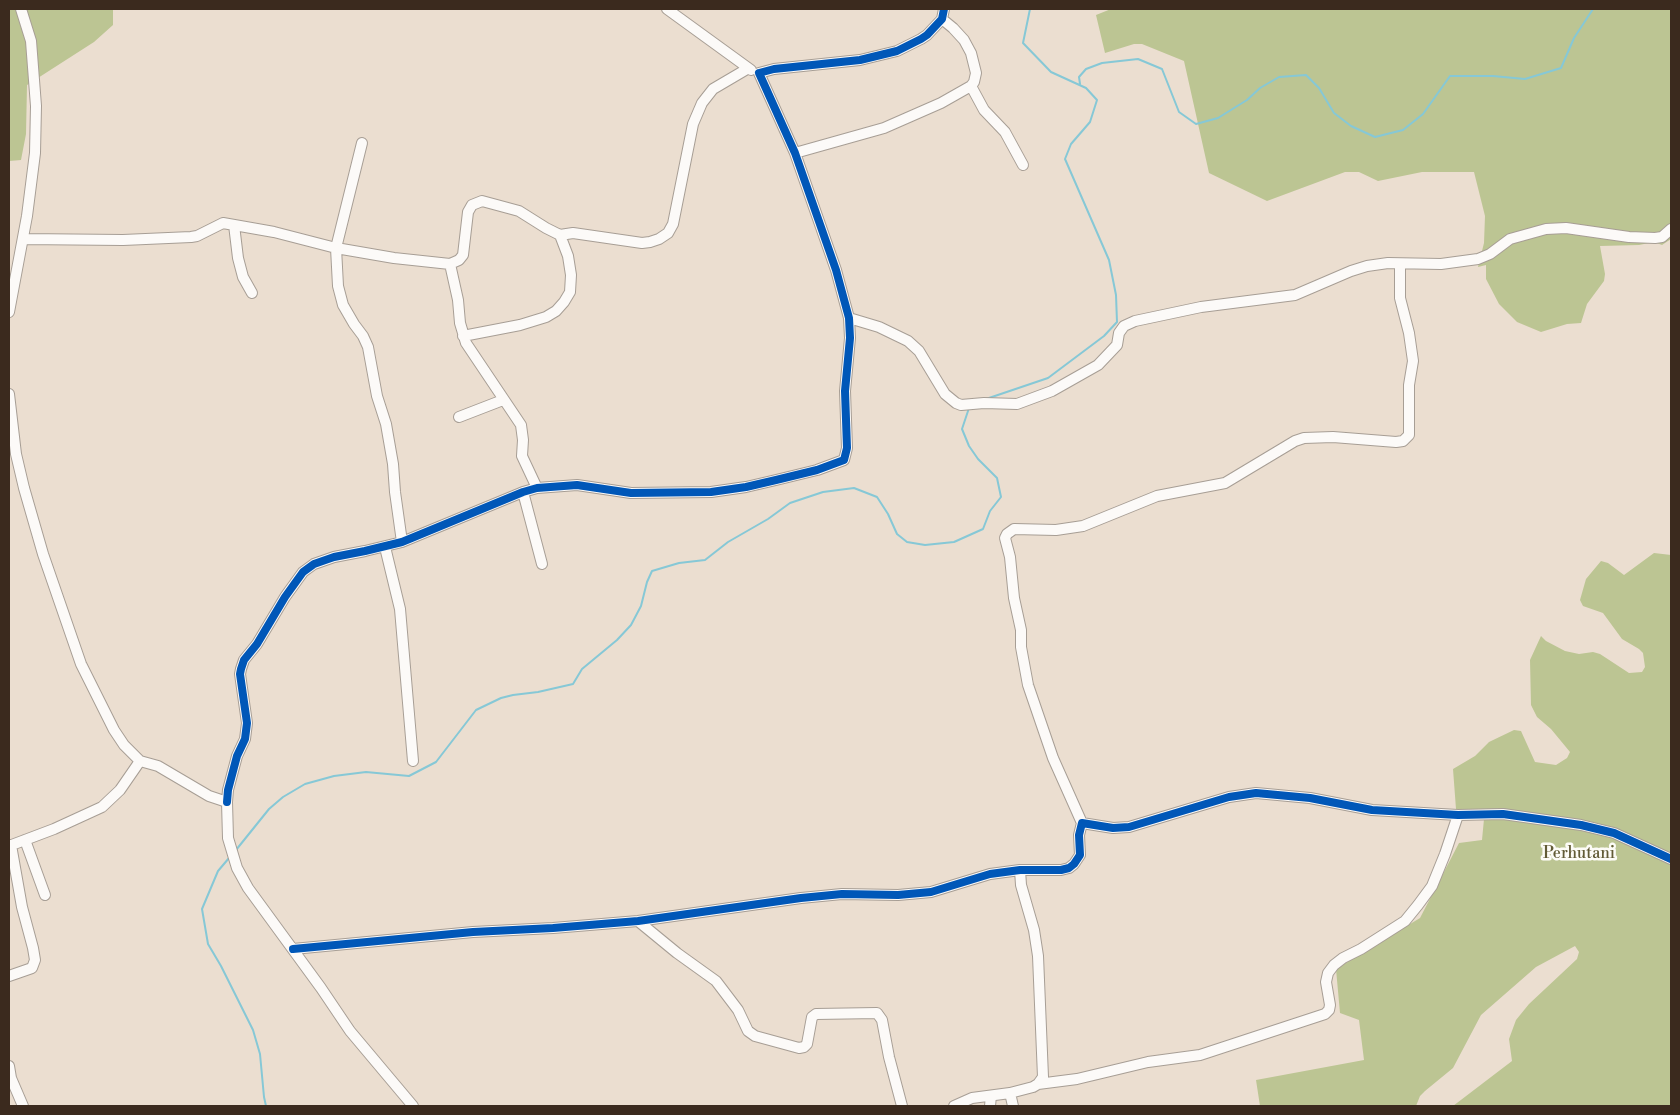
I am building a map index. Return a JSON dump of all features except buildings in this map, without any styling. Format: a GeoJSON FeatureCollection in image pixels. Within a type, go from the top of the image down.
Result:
{"type":"FeatureCollection","features":[{"type":"Feature","properties":{"kind":"street"},"geometry":{"type":"LineString","coordinates":[[9,312],[23,239],[35,154],[36,106],[31,41],[20,9]]}},
{"type":"Feature","properties":{"kind":"street"},"geometry":{"type":"LineString","coordinates":[[667,9],[747,69],[759,74],[774,69],[860,60],[898,51],[921,39],[943,14],[964,40],[971,53],[976,72],[971,86],[941,103],[884,128],[795,153]]}},
{"type":"Feature","properties":{"kind":"street"},"geometry":{"type":"LineString","coordinates":[[23,239],[123,240],[191,237],[198,236],[223,223],[274,232],[336,248],[394,258],[450,264],[459,260],[463,255],[468,212],[472,205],[482,201],[519,211],[560,235],[572,232],[642,243],[659,239],[668,233],[673,224],[693,124],[698,110],[713,89],[747,69]]}},
{"type":"Feature","properties":{"kind":"street"},"geometry":{"type":"LineString","coordinates":[[413,1106],[350,1031],[248,888],[232,853],[228,838],[227,802],[228,790],[237,756],[245,739],[247,723],[240,674],[244,660],[257,644],[285,597],[303,572],[323,560],[402,542],[523,492],[537,488],[577,485],[631,492],[711,492],[776,480],[844,460],[848,448],[846,391],[850,338],[849,318],[836,270],[795,153],[759,74]]}},
{"type":"Feature","properties":{"kind":"street"},"geometry":{"type":"LineString","coordinates":[[971,86],[984,110],[1005,132],[1023,165]]}},
{"type":"Feature","properties":{"kind":"street"},"geometry":{"type":"LineString","coordinates":[[362,143],[336,248],[338,286],[343,306],[364,336],[368,347],[377,396],[386,424],[393,464],[402,542]]}},
{"type":"Feature","properties":{"kind":"street"},"geometry":{"type":"LineString","coordinates":[[234,225],[242,277],[252,294]]}},
{"type":"Feature","properties":{"kind":"street"},"geometry":{"type":"LineString","coordinates":[[849,318],[879,327],[908,341],[919,351],[945,394],[961,405],[984,403],[1017,404],[1052,391],[1098,365],[1117,345],[1119,333],[1124,326],[1135,320],[1201,307],[1289,296],[1367,266],[1441,264],[1478,260],[1510,240],[1546,229],[1566,228],[1629,237],[1655,238],[1662,237],[1671,230]]}},
{"type":"Feature","properties":{"kind":"street"},"geometry":{"type":"LineString","coordinates":[[463,336],[520,325],[546,317],[556,311],[570,292],[571,275],[568,256],[560,235]]}},
{"type":"Feature","properties":{"kind":"street"},"geometry":{"type":"LineString","coordinates":[[450,264],[463,336],[470,350],[521,426],[523,440],[522,456],[537,488]]}},
{"type":"Feature","properties":{"kind":"street"},"geometry":{"type":"LineString","coordinates":[[293,949],[473,932],[638,921],[834,894],[898,896],[924,893],[990,874],[1020,870],[1061,870],[1069,868],[1080,855],[1079,835],[1082,823],[1053,758],[1030,692],[1021,647],[1010,557],[1005,538],[1007,534],[1014,529],[1056,530],[1083,526],[1157,496],[1225,483],[1295,441],[1304,438],[1321,436],[1403,441],[1409,436],[1409,385],[1413,361],[1409,333],[1400,298],[1400,264]]}},
{"type":"Feature","properties":{"kind":"street"},"geometry":{"type":"LineString","coordinates":[[9,394],[16,454],[43,554],[81,664],[114,730],[124,745],[140,761],[158,766],[209,796],[227,802]]}},
{"type":"Feature","properties":{"kind":"street"},"geometry":{"type":"LineString","coordinates":[[459,417],[503,400]]}},
{"type":"Feature","properties":{"kind":"street"},"geometry":{"type":"LineString","coordinates":[[523,492],[542,564]]}},
{"type":"Feature","properties":{"kind":"street"},"geometry":{"type":"LineString","coordinates":[[385,547],[400,609],[413,761]]}},
{"type":"Feature","properties":{"kind":"street"},"geometry":{"type":"LineString","coordinates":[[9,976],[32,968],[35,960],[10,846],[102,807],[120,790],[140,761]]}},
{"type":"Feature","properties":{"kind":"street"},"geometry":{"type":"LineString","coordinates":[[1082,823],[1112,828],[1129,827],[1229,797],[1256,793],[1310,798],[1372,810],[1503,814],[1581,825],[1614,833],[1671,859]]}},
{"type":"Feature","properties":{"kind":"street"},"geometry":{"type":"LineString","coordinates":[[954,1106],[972,1098],[990,1101],[1038,1084],[1091,1076],[1148,1062],[1200,1055],[1325,1014],[1329,1010],[1330,1005],[1326,982],[1328,973],[1343,958],[1387,933],[1405,920],[1418,906],[1432,886],[1446,854],[1458,814]]}},
{"type":"Feature","properties":{"kind":"street"},"geometry":{"type":"LineString","coordinates":[[25,840],[45,895]]}},
{"type":"Feature","properties":{"kind":"street"},"geometry":{"type":"LineString","coordinates":[[1020,870],[1021,885],[1034,930],[1038,956],[1043,1077],[1038,1084]]}},
{"type":"Feature","properties":{"kind":"street"},"geometry":{"type":"LineString","coordinates":[[638,921],[677,953],[716,980],[738,1010],[746,1028],[755,1036],[788,1043],[798,1048],[804,1047],[807,1044],[812,1017],[816,1014],[877,1013],[882,1020],[889,1057],[902,1106]]}},
{"type":"Feature","properties":{"kind":"street"},"geometry":{"type":"LineString","coordinates":[[9,1066],[10,1078],[22,1106]]}},
{"type":"Feature","properties":{"kind":"street"},"geometry":{"type":"LineString","coordinates":[[1010,1093],[1013,1106]]}},
{"type":"Feature","properties":{"kind":"green space"},"geometry":{"type":"Polygon","coordinates":[[[9,9],[113,9],[113,25],[94,42],[27,85],[26,134],[21,160],[9,161],[9,9]]]}},
{"type":"Feature","properties":{"kind":"green space"},"geometry":{"type":"Polygon","coordinates":[[[1111,9],[1671,9],[1671,239],[1662,245],[1654,242],[1639,245],[1600,246],[1605,274],[1604,281],[1587,304],[1581,323],[1567,324],[1541,332],[1517,322],[1499,304],[1486,279],[1486,265],[1478,267],[1484,243],[1485,216],[1474,172],[1422,172],[1378,181],[1359,172],[1345,172],[1267,201],[1209,173],[1184,61],[1142,44],[1134,44],[1105,53],[1096,15],[1111,9]]]}},
{"type":"Feature","properties":{"kind":"green space","name":"Perhutani"},"geometry":{"type":"Polygon","coordinates":[[[1654,553],[1671,555],[1671,1106],[1453,1106],[1512,1061],[1509,1039],[1516,1020],[1529,1004],[1577,959],[1579,952],[1575,946],[1536,967],[1481,1015],[1453,1068],[1420,1096],[1416,1106],[1260,1106],[1256,1080],[1364,1060],[1359,1020],[1340,1013],[1336,969],[1420,918],[1459,843],[1482,840],[1484,819],[1482,811],[1456,809],[1453,769],[1475,756],[1489,742],[1514,730],[1521,731],[1535,762],[1556,765],[1567,758],[1570,752],[1551,729],[1537,717],[1531,705],[1530,660],[1541,636],[1546,641],[1565,651],[1579,654],[1593,652],[1600,654],[1629,673],[1642,672],[1645,667],[1643,653],[1622,639],[1603,613],[1583,606],[1580,600],[1586,579],[1601,561],[1608,563],[1624,575],[1654,553]]]}},
{"type":"Feature","properties":{"kind":"waterway"},"geometry":{"type":"LineString","coordinates":[[986,399],[1048,378],[1104,336],[1117,322],[1116,295],[1109,260],[1065,159],[1071,144],[1090,122],[1097,100],[1086,88],[1051,72],[1023,43],[1030,9]]}},
{"type":"Feature","properties":{"kind":"waterway"},"geometry":{"type":"LineString","coordinates":[[1080,84],[1079,77],[1086,69],[1102,63],[1138,59],[1162,69],[1179,112],[1196,124],[1218,118],[1279,77],[1306,75],[1319,88],[1334,113],[1351,126],[1375,137],[1403,130],[1423,114],[1450,76],[1493,76],[1525,79],[1561,68],[1574,38],[1593,9]]}},
{"type":"Feature","properties":{"kind":"waterway"},"geometry":{"type":"LineString","coordinates":[[236,850],[269,809],[283,797],[305,784],[334,776],[366,772],[409,776],[436,762],[476,710],[501,698],[573,684],[582,669],[617,640],[631,625],[641,606],[652,571],[679,563],[705,560],[728,542],[768,519],[790,503],[823,492],[854,488],[877,497],[888,514],[897,534],[907,542],[925,545],[954,542],[983,529],[990,511],[1001,497],[997,478],[978,459],[969,446],[962,429],[969,408]]}},
{"type":"Feature","properties":{"kind":"waterway"},"geometry":{"type":"LineString","coordinates":[[229,858],[218,871],[202,909],[208,944],[253,1030],[260,1054],[266,1106]]}},
{"type":"Feature","properties":{"kind":"cycle path"},"geometry":{"type":"LineString","coordinates":[[227,802],[228,790],[237,756],[245,739],[247,723],[240,674],[244,660],[257,644],[285,597],[303,572],[314,564],[334,557],[402,542],[537,488],[577,485],[631,493],[711,492],[776,480],[817,470],[844,460],[847,448],[845,391],[850,338],[849,318],[836,270],[795,153],[759,73],[774,69],[860,60],[897,51],[927,35],[942,19],[944,9]]}},
{"type":"Feature","properties":{"kind":"cycle path"},"geometry":{"type":"LineString","coordinates":[[293,949],[473,932],[638,921],[842,894],[898,895],[931,892],[990,874],[1020,870],[1061,870],[1069,868],[1080,855],[1079,835],[1082,823],[1113,828],[1129,827],[1229,797],[1256,793],[1310,798],[1372,810],[1458,815],[1503,814],[1581,825],[1614,833],[1671,859]]}}]}
